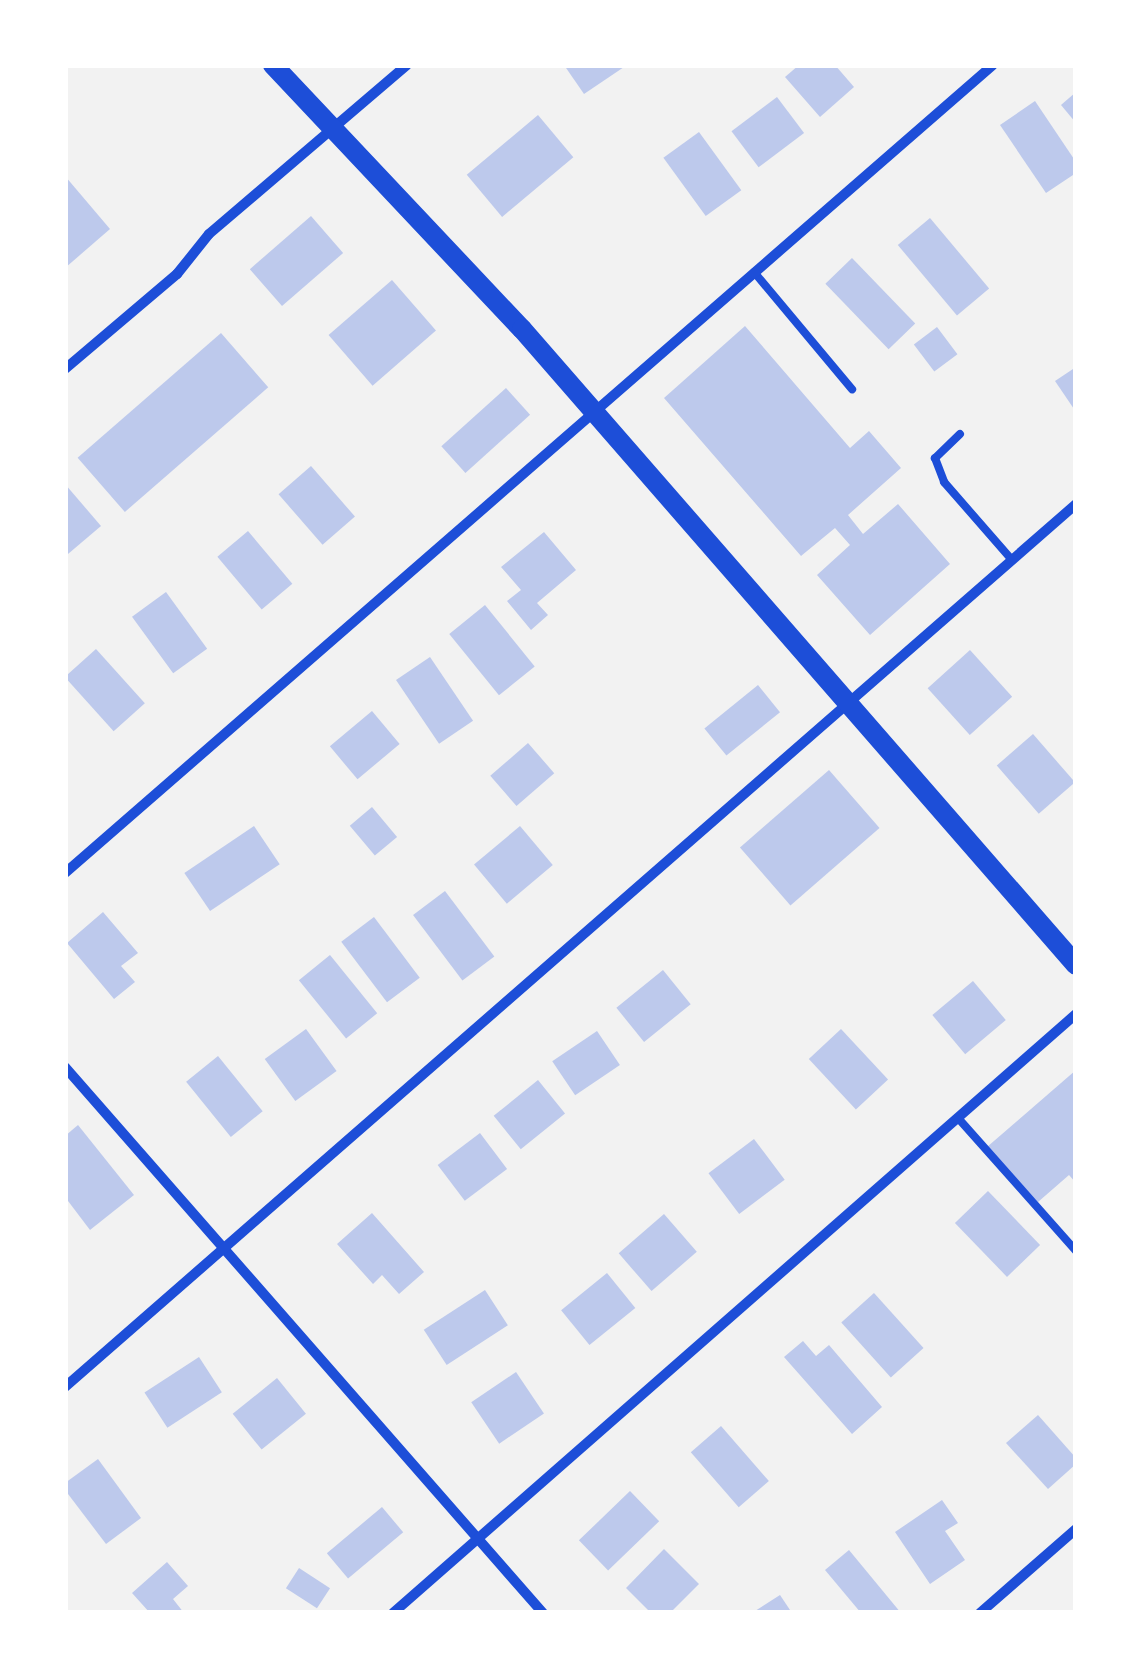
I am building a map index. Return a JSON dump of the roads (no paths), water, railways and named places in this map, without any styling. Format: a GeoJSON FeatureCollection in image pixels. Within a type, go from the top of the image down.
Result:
{"type":"FeatureCollection","features":[{"type":"Feature","properties":{"kind":"main road"},"geometry":{"type":"LineString","coordinates":[[274,65],[594,412],[1076,964]]}},
{"type":"Feature","properties":{"kind":"street"},"geometry":{"type":"LineString","coordinates":[[65,369],[176,274],[209,234],[407,65]]}},
{"type":"Feature","properties":{"kind":"street"},"geometry":{"type":"LineString","coordinates":[[65,872],[993,65]]}},
{"type":"Feature","properties":{"kind":"street"},"geometry":{"type":"LineString","coordinates":[[65,1387],[1076,504]]}},
{"type":"Feature","properties":{"kind":"street"},"geometry":{"type":"LineString","coordinates":[[393,1613],[1076,1014]]}},
{"type":"Feature","properties":{"kind":"street"},"geometry":{"type":"LineString","coordinates":[[65,1066],[543,1613]]}},
{"type":"Feature","properties":{"kind":"street"},"geometry":{"type":"LineString","coordinates":[[980,1613],[1076,1529]]}},
{"type":"Feature","properties":{"kind":"lane"},"geometry":{"type":"LineString","coordinates":[[754,272],[852,389]]}},
{"type":"Feature","properties":{"kind":"lane"},"geometry":{"type":"LineString","coordinates":[[960,434],[935,458],[944,482],[1012,560]]}},
{"type":"Feature","properties":{"kind":"lane"},"geometry":{"type":"LineString","coordinates":[[958,1118],[1076,1251]]}}]}
